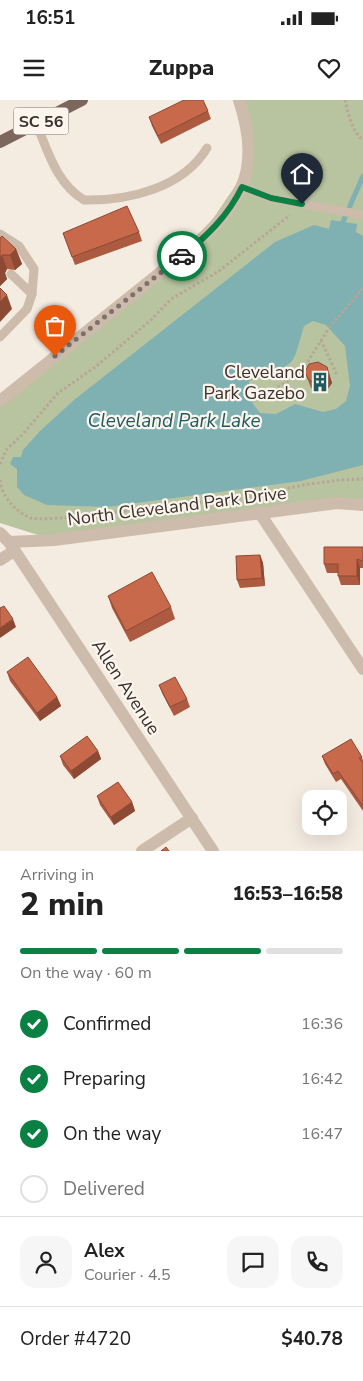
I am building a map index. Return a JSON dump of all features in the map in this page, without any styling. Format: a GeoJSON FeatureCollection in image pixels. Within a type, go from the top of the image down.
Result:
{"type":"FeatureCollection","features":[{"type":"Feature","properties":{"kind":"main road","name":"SC 56"},"geometry":{"type":"LineString","coordinates":[[0,142],[82,100]]}},
{"type":"Feature","properties":{"kind":"street"},"geometry":{"type":"LineString","coordinates":[[0,402],[196,244],[216,226],[233,205],[242,187],[248,167],[250,146],[247,126],[239,100]]}},
{"type":"Feature","properties":{"kind":"street","name":"North Cleveland Park Drive"},"geometry":{"type":"LineString","coordinates":[[8,542],[54,540],[337,503],[363,504]]}},
{"type":"Feature","properties":{"kind":"street"},"geometry":{"type":"LineString","coordinates":[[260,512],[363,669]]}},
{"type":"Feature","properties":{"kind":"street"},"geometry":{"type":"LineString","coordinates":[[0,560],[8,542]]}},
{"type":"Feature","properties":{"kind":"street","name":"Allen Avenue"},"geometry":{"type":"LineString","coordinates":[[8,542],[213,851]]}},
{"type":"Feature","properties":{"kind":"street"},"geometry":{"type":"LineString","coordinates":[[142,851],[192,818]]}},
{"type":"Feature","properties":{"kind":"lane"},"geometry":{"type":"LineString","coordinates":[[36,123],[64,184],[84,200],[128,195],[171,182],[193,168],[206,148]]}},
{"type":"Feature","properties":{"kind":"lane"},"geometry":{"type":"LineString","coordinates":[[242,187],[271,198],[363,215]]}},
{"type":"Feature","properties":{"kind":"lane"},"geometry":{"type":"LineString","coordinates":[[0,234],[19,246],[34,269],[32,294],[27,308],[0,337]]}},
{"type":"Feature","properties":{"kind":"lane"},"geometry":{"type":"LineString","coordinates":[[11,274],[32,294]]}},
{"type":"Feature","properties":{"kind":"path"},"geometry":{"type":"LineString","coordinates":[[345,100],[348,116],[359,137],[363,140]]}},
{"type":"Feature","properties":{"kind":"path"},"geometry":{"type":"LineString","coordinates":[[0,464],[7,449],[22,435],[58,393],[101,362],[151,320],[171,299],[245,252],[302,204]]}},
{"type":"Feature","properties":{"kind":"path"},"geometry":{"type":"LineString","coordinates":[[269,392],[300,374],[329,328],[363,288]]}},
{"type":"Feature","properties":{"kind":"path"},"geometry":{"type":"LineString","coordinates":[[321,340],[337,375]]}},
{"type":"Feature","properties":{"kind":"path"},"geometry":{"type":"LineString","coordinates":[[0,480],[0,487],[12,506],[31,518],[63,518],[255,496],[303,485],[363,479]]}},
{"type":"Feature","properties":{"kind":"green space"},"geometry":{"type":"Polygon","coordinates":[[[235,100],[363,100],[363,505],[54,540],[0,523],[0,403],[196,244],[248,167],[235,100]]]}},
{"type":"Feature","properties":{"kind":"water","name":"Cleveland Park Lake"},"geometry":{"type":"Polygon","coordinates":[[[331,220],[357,224],[356,232],[363,236],[363,465],[301,481],[107,507],[47,505],[24,495],[17,487],[17,469],[10,464],[13,457],[21,457],[23,450],[40,431],[74,400],[275,242],[314,225],[329,229],[331,220]],[[313,321],[304,326],[292,361],[281,368],[258,372],[249,382],[253,404],[260,413],[276,414],[295,404],[323,412],[336,409],[346,401],[350,386],[345,346],[326,325],[313,321]]]}},
{"type":"Feature","properties":{"kind":"building"},"geometry":{"type":"Polygon","coordinates":[[[184,100],[203,100],[208,111],[158,136],[149,117],[184,100]]]}},
{"type":"Feature","properties":{"kind":"building"},"geometry":{"type":"Polygon","coordinates":[[[127,206],[139,232],[72,257],[63,233],[127,206]]]}},
{"type":"Feature","properties":{"kind":"building"},"geometry":{"type":"Polygon","coordinates":[[[2,236],[16,249],[10,255],[2,255],[0,258],[0,238],[2,236]]]}},
{"type":"Feature","properties":{"kind":"building"},"geometry":{"type":"Polygon","coordinates":[[[0,288],[7,295],[0,302],[0,288]]]}},
{"type":"Feature","properties":{"kind":"building"},"geometry":{"type":"Polygon","coordinates":[[[318,362],[327,367],[329,375],[324,382],[315,384],[308,379],[305,372],[309,364],[318,362]]]}},
{"type":"Feature","properties":{"kind":"building"},"geometry":{"type":"Polygon","coordinates":[[[324,547],[363,547],[363,561],[357,559],[357,576],[338,576],[338,564],[324,564],[324,547]]]}},
{"type":"Feature","properties":{"kind":"building"},"geometry":{"type":"Polygon","coordinates":[[[260,555],[262,578],[237,580],[236,556],[260,555]]]}},
{"type":"Feature","properties":{"kind":"building"},"geometry":{"type":"Polygon","coordinates":[[[152,572],[171,607],[126,631],[108,596],[152,572]]]}},
{"type":"Feature","properties":{"kind":"building"},"geometry":{"type":"Polygon","coordinates":[[[4,606],[13,619],[0,628],[0,608],[4,606]]]}},
{"type":"Feature","properties":{"kind":"building"},"geometry":{"type":"Polygon","coordinates":[[[28,657],[57,697],[37,713],[7,672],[28,657]]]}},
{"type":"Feature","properties":{"kind":"building"},"geometry":{"type":"Polygon","coordinates":[[[175,677],[187,699],[170,707],[159,685],[175,677]]]}},
{"type":"Feature","properties":{"kind":"building"},"geometry":{"type":"Polygon","coordinates":[[[87,736],[98,751],[71,771],[60,756],[87,736]]]}},
{"type":"Feature","properties":{"kind":"building"},"geometry":{"type":"Polygon","coordinates":[[[351,739],[362,757],[359,758],[363,763],[363,806],[338,771],[333,774],[322,756],[351,739]]]}},
{"type":"Feature","properties":{"kind":"building"},"geometry":{"type":"Polygon","coordinates":[[[118,782],[132,802],[111,817],[97,796],[118,782]]]}},
{"type":"Feature","properties":{"kind":"building"},"geometry":{"type":"Polygon","coordinates":[[[166,847],[169,851],[161,851],[166,847]]]}},
{"type":"Feature","properties":{"kind":"waterway"},"geometry":{"type":"LineString","coordinates":[[343,222],[363,176]]}},
{"type":"Feature","properties":{"kind":"way so far"},"geometry":{"type":"LineString","coordinates":[[55,356],[182,256]]}},
{"type":"Feature","properties":{"kind":"place","name":"Cleveland Park Gazebo"},"geometry":{"type":"Point","coordinates":[320,382]}},
{"type":"Feature","properties":{"kind":"route"},"geometry":{"type":"LineString","coordinates":[[182,256],[216,226],[233,205],[242,187],[271,198],[302,204]]}}]}
